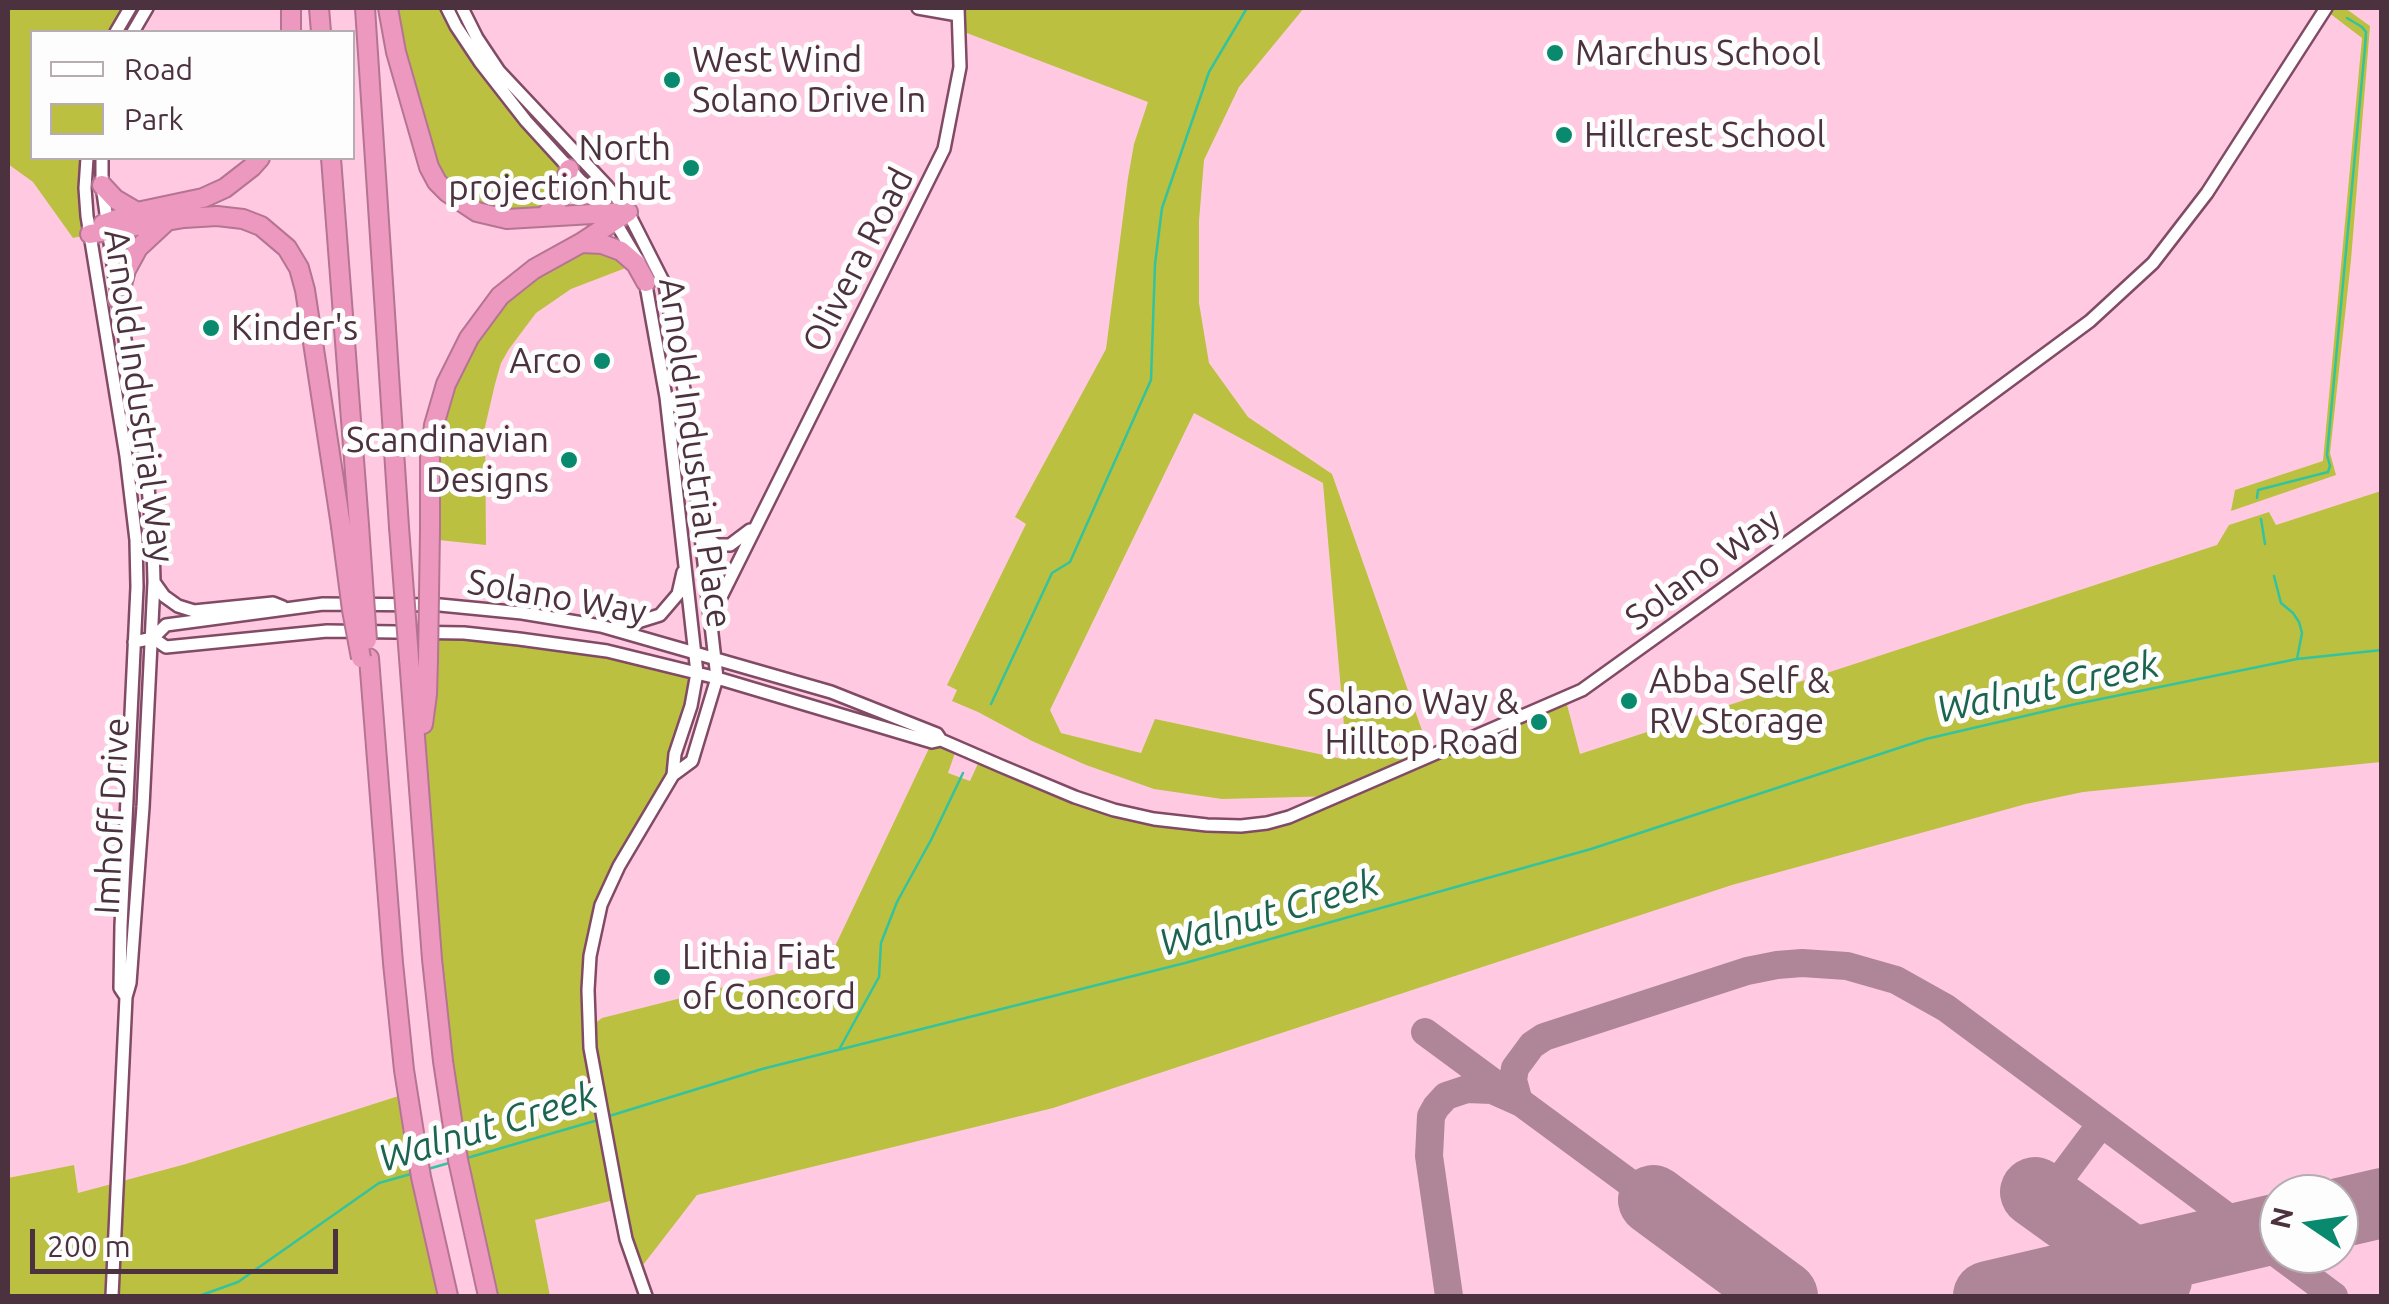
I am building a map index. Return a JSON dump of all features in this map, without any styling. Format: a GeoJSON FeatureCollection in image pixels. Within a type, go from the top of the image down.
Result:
{"type":"FeatureCollection","features":[{"type":"Feature","properties":{"kind":"highway"},"geometry":{"type":"LineString","coordinates":[[365,8],[399,526],[427,694],[418,760],[432,960],[455,1144],[488,1296]]}},
{"type":"Feature","properties":{"kind":"highway"},"geometry":{"type":"LineString","coordinates":[[388,8],[414,119],[437,182],[477,212],[507,219],[617,215]]}},
{"type":"Feature","properties":{"kind":"highway"},"geometry":{"type":"LineString","coordinates":[[102,229],[138,212],[203,198],[225,188],[258,160]]}},
{"type":"Feature","properties":{"kind":"highway"},"geometry":{"type":"LineString","coordinates":[[331,160],[350,526],[373,704],[404,1070],[448,1296]]}},
{"type":"Feature","properties":{"kind":"highway"},"geometry":{"type":"LineString","coordinates":[[545,216],[561,197],[569,169]]}},
{"type":"Feature","properties":{"kind":"highway"},"geometry":{"type":"LineString","coordinates":[[102,185],[138,212]]}},
{"type":"Feature","properties":{"kind":"highway"},"geometry":{"type":"LineString","coordinates":[[418,658],[430,530],[434,425],[456,361],[500,296],[534,270],[582,243],[617,215]]}},
{"type":"Feature","properties":{"kind":"highway"},"geometry":{"type":"LineString","coordinates":[[102,229],[218,216],[261,226],[288,248],[300,268],[306,290],[350,526]]}},
{"type":"Feature","properties":{"kind":"highway"},"geometry":{"type":"LineString","coordinates":[[118,300],[126,270],[138,248],[167,222]]}},
{"type":"Feature","properties":{"kind":"highway"},"geometry":{"type":"LineString","coordinates":[[582,243],[602,244],[620,251],[636,264],[646,282]]}},
{"type":"Feature","properties":{"kind":"street"},"geometry":{"type":"LineString","coordinates":[[117,30],[130,8]]}},
{"type":"Feature","properties":{"kind":"street"},"geometry":{"type":"LineString","coordinates":[[133,30],[147,8]]}},
{"type":"Feature","properties":{"kind":"street","name":"Arnold Industrial Place"},"geometry":{"type":"LineString","coordinates":[[447,8],[480,62],[526,121],[617,215],[664,285],[685,395],[717,678]]}},
{"type":"Feature","properties":{"kind":"street","name":"Arnold Industrial Place"},"geometry":{"type":"LineString","coordinates":[[462,8],[499,71],[607,186],[646,282],[666,397],[697,673],[675,754],[673,776]]}},
{"type":"Feature","properties":{"kind":"street"},"geometry":{"type":"LineString","coordinates":[[918,8],[958,12]]}},
{"type":"Feature","properties":{"kind":"street","name":"Solano Way"},"geometry":{"type":"LineString","coordinates":[[153,638],[166,647],[308,631],[464,634],[607,651],[717,678],[932,742],[940,740],[1114,810],[1207,825],[1240,826],[1290,818],[1582,690],[2102,310],[2153,263],[2207,193],[2326,8]]}},
{"type":"Feature","properties":{"kind":"street","name":"Olivera Road"},"geometry":{"type":"LineString","coordinates":[[710,617],[944,149],[958,84],[958,12]]}},
{"type":"Feature","properties":{"kind":"street","name":"Arnold Industrial Way"},"geometry":{"type":"LineString","coordinates":[[87,160],[85,188],[102,229],[145,452],[153,544],[153,638]]}},
{"type":"Feature","properties":{"kind":"street","name":"Arnold Industrial Way"},"geometry":{"type":"LineString","coordinates":[[102,160],[102,229],[136,540],[134,642]]}},
{"type":"Feature","properties":{"kind":"street"},"geometry":{"type":"LineString","coordinates":[[702,535],[717,544],[730,545],[757,524]]}},
{"type":"Feature","properties":{"kind":"street"},"geometry":{"type":"LineString","coordinates":[[601,626],[628,625],[660,615],[678,594],[686,563]]}},
{"type":"Feature","properties":{"kind":"street"},"geometry":{"type":"LineString","coordinates":[[154,582],[164,596],[194,611],[273,602],[286,608]]}},
{"type":"Feature","properties":{"kind":"street","name":"Solano Way"},"geometry":{"type":"LineString","coordinates":[[134,642],[153,638],[166,625],[323,604],[440,605],[522,613],[601,626],[831,692],[937,734],[940,740]]}},
{"type":"Feature","properties":{"kind":"street","name":"Imhoff Drive"},"geometry":{"type":"LineString","coordinates":[[112,1296],[126,997],[153,638]]}},
{"type":"Feature","properties":{"kind":"street","name":"Imhoff Drive"},"geometry":{"type":"LineString","coordinates":[[126,997],[120,988],[120,957],[134,642]]}},
{"type":"Feature","properties":{"kind":"street"},"geometry":{"type":"LineString","coordinates":[[646,1296],[626,1239],[590,1048],[590,956],[601,904],[619,866],[673,776],[692,761],[717,678]]}},
{"type":"Feature","properties":{"kind":"green space"},"geometry":{"type":"Polygon","coordinates":[[[8,8],[130,8],[117,30],[30,30],[30,160],[87,160],[90,234],[73,238],[33,182],[8,164],[8,8]]]}},
{"type":"Feature","properties":{"kind":"green space"},"geometry":{"type":"Polygon","coordinates":[[[388,8],[447,8],[569,169],[545,216],[507,219],[437,182],[388,8]]]}},
{"type":"Feature","properties":{"kind":"green space"},"geometry":{"type":"Polygon","coordinates":[[[958,8],[1304,8],[1239,87],[1204,160],[1199,303],[1209,363],[1248,417],[1332,474],[1431,756],[1565,697],[1580,754],[2217,545],[2229,525],[2269,512],[2276,525],[2381,491],[2381,762],[2083,792],[1732,885],[1053,1108],[697,1195],[643,1265],[626,1239],[618,1199],[535,1220],[550,1296],[490,1296],[467,1206],[418,759],[428,630],[519,639],[697,673],[675,754],[614,864],[590,956],[590,1027],[602,1018],[828,961],[932,742],[957,747],[948,773],[970,781],[981,757],[1114,810],[1241,826],[1338,796],[1222,799],[1154,789],[1086,765],[952,701],[957,690],[947,685],[1026,524],[1015,517],[1106,349],[1128,178],[1148,102],[959,30],[958,8]],[[1194,413],[1050,710],[1061,733],[1141,753],[1155,719],[1347,760],[1323,483],[1194,413]]]}},
{"type":"Feature","properties":{"kind":"green space"},"geometry":{"type":"Polygon","coordinates":[[[2326,8],[2345,8],[2370,26],[2330,453],[2336,475],[2231,511],[2235,490],[2323,461],[2362,38],[2326,8]]]}},
{"type":"Feature","properties":{"kind":"green space"},"geometry":{"type":"Polygon","coordinates":[[[581,243],[636,264],[571,289],[536,313],[501,363],[485,427],[486,545],[429,539],[434,425],[483,316],[581,243]]]}},
{"type":"Feature","properties":{"kind":"green space"},"geometry":{"type":"Polygon","coordinates":[[[408,1093],[448,1296],[8,1296],[8,1178],[74,1165],[78,1193],[186,1164],[408,1093]]]}},
{"type":"Feature","properties":{"kind":"waterway"},"geometry":{"type":"LineString","coordinates":[[991,704],[1052,573],[1070,562],[1151,380],[1155,264],[1162,208],[1209,72],[1247,8]]}},
{"type":"Feature","properties":{"kind":"waterway"},"geometry":{"type":"LineString","coordinates":[[2257,498],[2258,490],[2328,472],[2330,466],[2327,455],[2366,32],[2347,18]]}},
{"type":"Feature","properties":{"kind":"waterway"},"geometry":{"type":"LineString","coordinates":[[2261,519],[2265,544]]}},
{"type":"Feature","properties":{"kind":"waterway"},"geometry":{"type":"LineString","coordinates":[[2274,576],[2281,603],[2299,622],[2302,633],[2297,659]]}},
{"type":"Feature","properties":{"kind":"waterway","name":"Walnut Creek"},"geometry":{"type":"LineString","coordinates":[[606,1117],[762,1069],[1185,963],[1591,849],[1926,739],[2297,659],[2382,650]]}},
{"type":"Feature","properties":{"kind":"waterway"},"geometry":{"type":"LineString","coordinates":[[840,1048],[879,977],[881,943],[897,902],[963,773]]}},
{"type":"Feature","properties":{"kind":"waterway","name":"Walnut Creek"},"geometry":{"type":"LineString","coordinates":[[467,1158],[598,1120]]}},
{"type":"Feature","properties":{"kind":"waterway","name":"Walnut Creek"},"geometry":{"type":"LineString","coordinates":[[428,1169],[449,1163]]}},
{"type":"Feature","properties":{"kind":"waterway","name":"Walnut Creek"},"geometry":{"type":"LineString","coordinates":[[199,1296],[238,1282],[379,1183],[411,1174]]}},
{"type":"Feature","properties":{"kind":"taxiway"},"geometry":{"type":"LineString","coordinates":[[1519,1102],[1513,1080],[1515,1068],[1532,1045],[1544,1037],[1747,971],[1802,963],[1847,966],[1896,980],[1946,1008],[2334,1296]]}},
{"type":"Feature","properties":{"kind":"taxiway"},"geometry":{"type":"LineString","coordinates":[[1425,1032],[1653,1200]]}},
{"type":"Feature","properties":{"kind":"taxiway"},"geometry":{"type":"LineString","coordinates":[[1449,1296],[1429,1156],[1431,1116],[1446,1096],[1467,1089],[1492,1090],[1519,1102]]}},
{"type":"Feature","properties":{"kind":"taxiway"},"geometry":{"type":"LineString","coordinates":[[2045,1199],[2101,1124]]}},
{"type":"Feature","properties":{"kind":"runway"},"geometry":{"type":"LineString","coordinates":[[2035,1192],[2157,1280]]}},
{"type":"Feature","properties":{"kind":"runway"},"geometry":{"type":"LineString","coordinates":[[1653,1200],[1783,1296]]}},
{"type":"Feature","properties":{"kind":"runway"},"geometry":{"type":"LineString","coordinates":[[2359,1208],[2382,1203]]}},
{"type":"Feature","properties":{"kind":"runway"},"geometry":{"type":"LineString","coordinates":[[1988,1296],[2259,1233]]}},
{"type":"Feature","properties":{"kind":"place","name":"Marchus School"},"geometry":{"type":"Point","coordinates":[1555,53]}},
{"type":"Feature","properties":{"kind":"place","name":"West Wind Solano Drive In"},"geometry":{"type":"Point","coordinates":[672,80]}},
{"type":"Feature","properties":{"kind":"place","name":"Hillcrest School"},"geometry":{"type":"Point","coordinates":[1564,135]}},
{"type":"Feature","properties":{"kind":"place","name":"North projection hut"},"geometry":{"type":"Point","coordinates":[691,168]}},
{"type":"Feature","properties":{"kind":"place","name":"Kinder's"},"geometry":{"type":"Point","coordinates":[211,328]}},
{"type":"Feature","properties":{"kind":"place","name":"Arco"},"geometry":{"type":"Point","coordinates":[602,361]}},
{"type":"Feature","properties":{"kind":"place","name":"Scandinavian Designs"},"geometry":{"type":"Point","coordinates":[569,460]}},
{"type":"Feature","properties":{"kind":"place","name":"Abba Self & RV Storage"},"geometry":{"type":"Point","coordinates":[1629,701]}},
{"type":"Feature","properties":{"kind":"place","name":"Solano Way & Hilltop Road"},"geometry":{"type":"Point","coordinates":[1539,722]}},
{"type":"Feature","properties":{"kind":"place","name":"Lithia Fiat of Concord"},"geometry":{"type":"Point","coordinates":[662,977]}}]}
